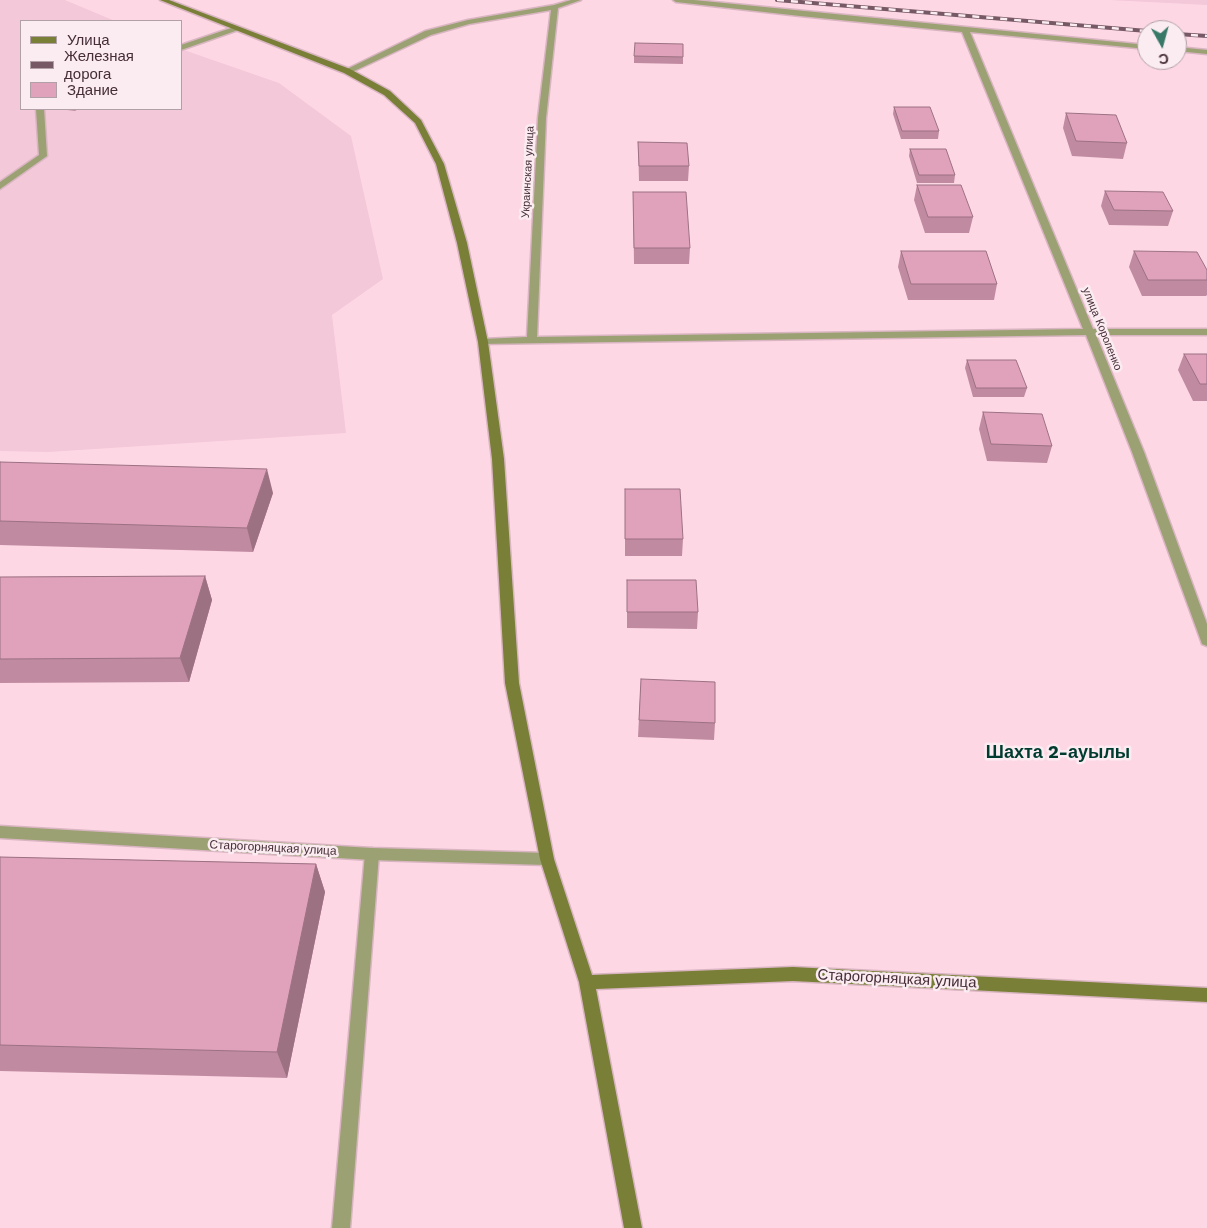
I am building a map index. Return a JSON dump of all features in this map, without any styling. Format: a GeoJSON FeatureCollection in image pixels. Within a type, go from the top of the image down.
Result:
{"type":"FeatureCollection","features":[{"type":"Feature","properties":{"kind":"street"},"geometry":{"type":"LineString","coordinates":[[163,0],[348,71],[387,93],[418,122],[440,164],[462,243],[483,342],[498,458],[512,683],[547,859],[588,982],[633,1228]]}},
{"type":"Feature","properties":{"kind":"street"},"geometry":{"type":"LineString","coordinates":[[348,71],[428,33],[468,22],[554,7],[578,0]]}},
{"type":"Feature","properties":{"kind":"street"},"geometry":{"type":"LineString","coordinates":[[676,0],[965,30],[1137,45]]}},
{"type":"Feature","properties":{"kind":"street","name":"Украинская улица"},"geometry":{"type":"LineString","coordinates":[[532,340],[542,118],[554,7]]}},
{"type":"Feature","properties":{"kind":"street"},"geometry":{"type":"LineString","coordinates":[[182,48],[236,28]]}},
{"type":"Feature","properties":{"kind":"street","name":"улица Короленко"},"geometry":{"type":"LineString","coordinates":[[965,30],[1008,130],[1138,452],[1207,641]]}},
{"type":"Feature","properties":{"kind":"street"},"geometry":{"type":"LineString","coordinates":[[1187,50],[1207,52]]}},
{"type":"Feature","properties":{"kind":"street"},"geometry":{"type":"LineString","coordinates":[[0,186],[43,156],[40,110]]}},
{"type":"Feature","properties":{"kind":"street"},"geometry":{"type":"LineString","coordinates":[[483,342],[1089,332],[1207,332]]}},
{"type":"Feature","properties":{"kind":"street","name":"Старогорняцкая улица"},"geometry":{"type":"LineString","coordinates":[[0,832],[372,854],[547,859]]}},
{"type":"Feature","properties":{"kind":"street"},"geometry":{"type":"LineString","coordinates":[[341,1228],[372,854]]}},
{"type":"Feature","properties":{"kind":"street","name":"Старогорняцкая улица"},"geometry":{"type":"LineString","coordinates":[[588,982],[793,974],[1207,995]]}},
{"type":"Feature","properties":{"kind":"shaded area"},"geometry":{"type":"Polygon","coordinates":[[[0,0],[65,0],[113,20],[20,20],[20,110],[182,110],[182,49],[279,83],[351,136],[383,279],[332,315],[346,433],[48,452],[0,451],[0,0]]]}},
{"type":"Feature","properties":{"kind":"shaded area"},"geometry":{"type":"Polygon","coordinates":[[[1109,0],[1207,0],[1207,5],[1109,0]]]}},
{"type":"Feature","properties":{"kind":"building"},"geometry":{"type":"Polygon","coordinates":[[[635,43],[683,44],[683,57],[634,56],[635,43]]]}},
{"type":"Feature","properties":{"kind":"building"},"geometry":{"type":"Polygon","coordinates":[[[894,107],[930,107],[939,131],[902,131],[894,107]]]}},
{"type":"Feature","properties":{"kind":"building"},"geometry":{"type":"Polygon","coordinates":[[[1066,113],[1116,115],[1127,143],[1076,141],[1066,113]]]}},
{"type":"Feature","properties":{"kind":"building"},"geometry":{"type":"Polygon","coordinates":[[[638,142],[687,143],[689,166],[639,166],[638,142]]]}},
{"type":"Feature","properties":{"kind":"building"},"geometry":{"type":"Polygon","coordinates":[[[910,149],[946,149],[955,175],[919,175],[910,149]]]}},
{"type":"Feature","properties":{"kind":"building"},"geometry":{"type":"Polygon","coordinates":[[[917,185],[961,185],[973,217],[928,217],[917,185]]]}},
{"type":"Feature","properties":{"kind":"building"},"geometry":{"type":"Polygon","coordinates":[[[1105,191],[1163,192],[1173,211],[1114,210],[1105,191]]]}},
{"type":"Feature","properties":{"kind":"building"},"geometry":{"type":"Polygon","coordinates":[[[633,192],[686,192],[690,248],[634,248],[633,192]]]}},
{"type":"Feature","properties":{"kind":"building"},"geometry":{"type":"Polygon","coordinates":[[[901,251],[986,251],[997,284],[911,284],[901,251]]]}},
{"type":"Feature","properties":{"kind":"building"},"geometry":{"type":"Polygon","coordinates":[[[1134,251],[1197,252],[1207,270],[1207,280],[1148,280],[1134,251]]]}},
{"type":"Feature","properties":{"kind":"building"},"geometry":{"type":"Polygon","coordinates":[[[1184,354],[1207,354],[1207,384],[1200,384],[1184,354]]]}},
{"type":"Feature","properties":{"kind":"building"},"geometry":{"type":"Polygon","coordinates":[[[967,360],[1016,360],[1027,388],[976,388],[967,360]]]}},
{"type":"Feature","properties":{"kind":"building"},"geometry":{"type":"Polygon","coordinates":[[[983,412],[1042,414],[1052,446],[991,444],[983,412]]]}},
{"type":"Feature","properties":{"kind":"building"},"geometry":{"type":"Polygon","coordinates":[[[0,462],[267,469],[247,528],[0,521],[0,462]]]}},
{"type":"Feature","properties":{"kind":"building"},"geometry":{"type":"Polygon","coordinates":[[[625,489],[680,489],[683,539],[625,539],[625,489]]]}},
{"type":"Feature","properties":{"kind":"building"},"geometry":{"type":"Polygon","coordinates":[[[205,576],[180,658],[0,659],[0,577],[205,576]]]}},
{"type":"Feature","properties":{"kind":"building"},"geometry":{"type":"Polygon","coordinates":[[[627,580],[696,580],[698,612],[627,612],[627,580]]]}},
{"type":"Feature","properties":{"kind":"building"},"geometry":{"type":"Polygon","coordinates":[[[641,679],[715,682],[715,723],[639,720],[641,679]]]}},
{"type":"Feature","properties":{"kind":"building"},"geometry":{"type":"Polygon","coordinates":[[[0,857],[316,864],[277,1052],[0,1045],[0,857]]]}},
{"type":"Feature","properties":{"kind":"railway"},"geometry":{"type":"LineString","coordinates":[[777,0],[1137,30]]}},
{"type":"Feature","properties":{"kind":"railway"},"geometry":{"type":"LineString","coordinates":[[1187,35],[1207,36]]}},
{"type":"Feature","properties":{"kind":"district","name":"Шахта 2-ауылы"},"geometry":{"type":"Point","coordinates":[1058,753]}}]}
